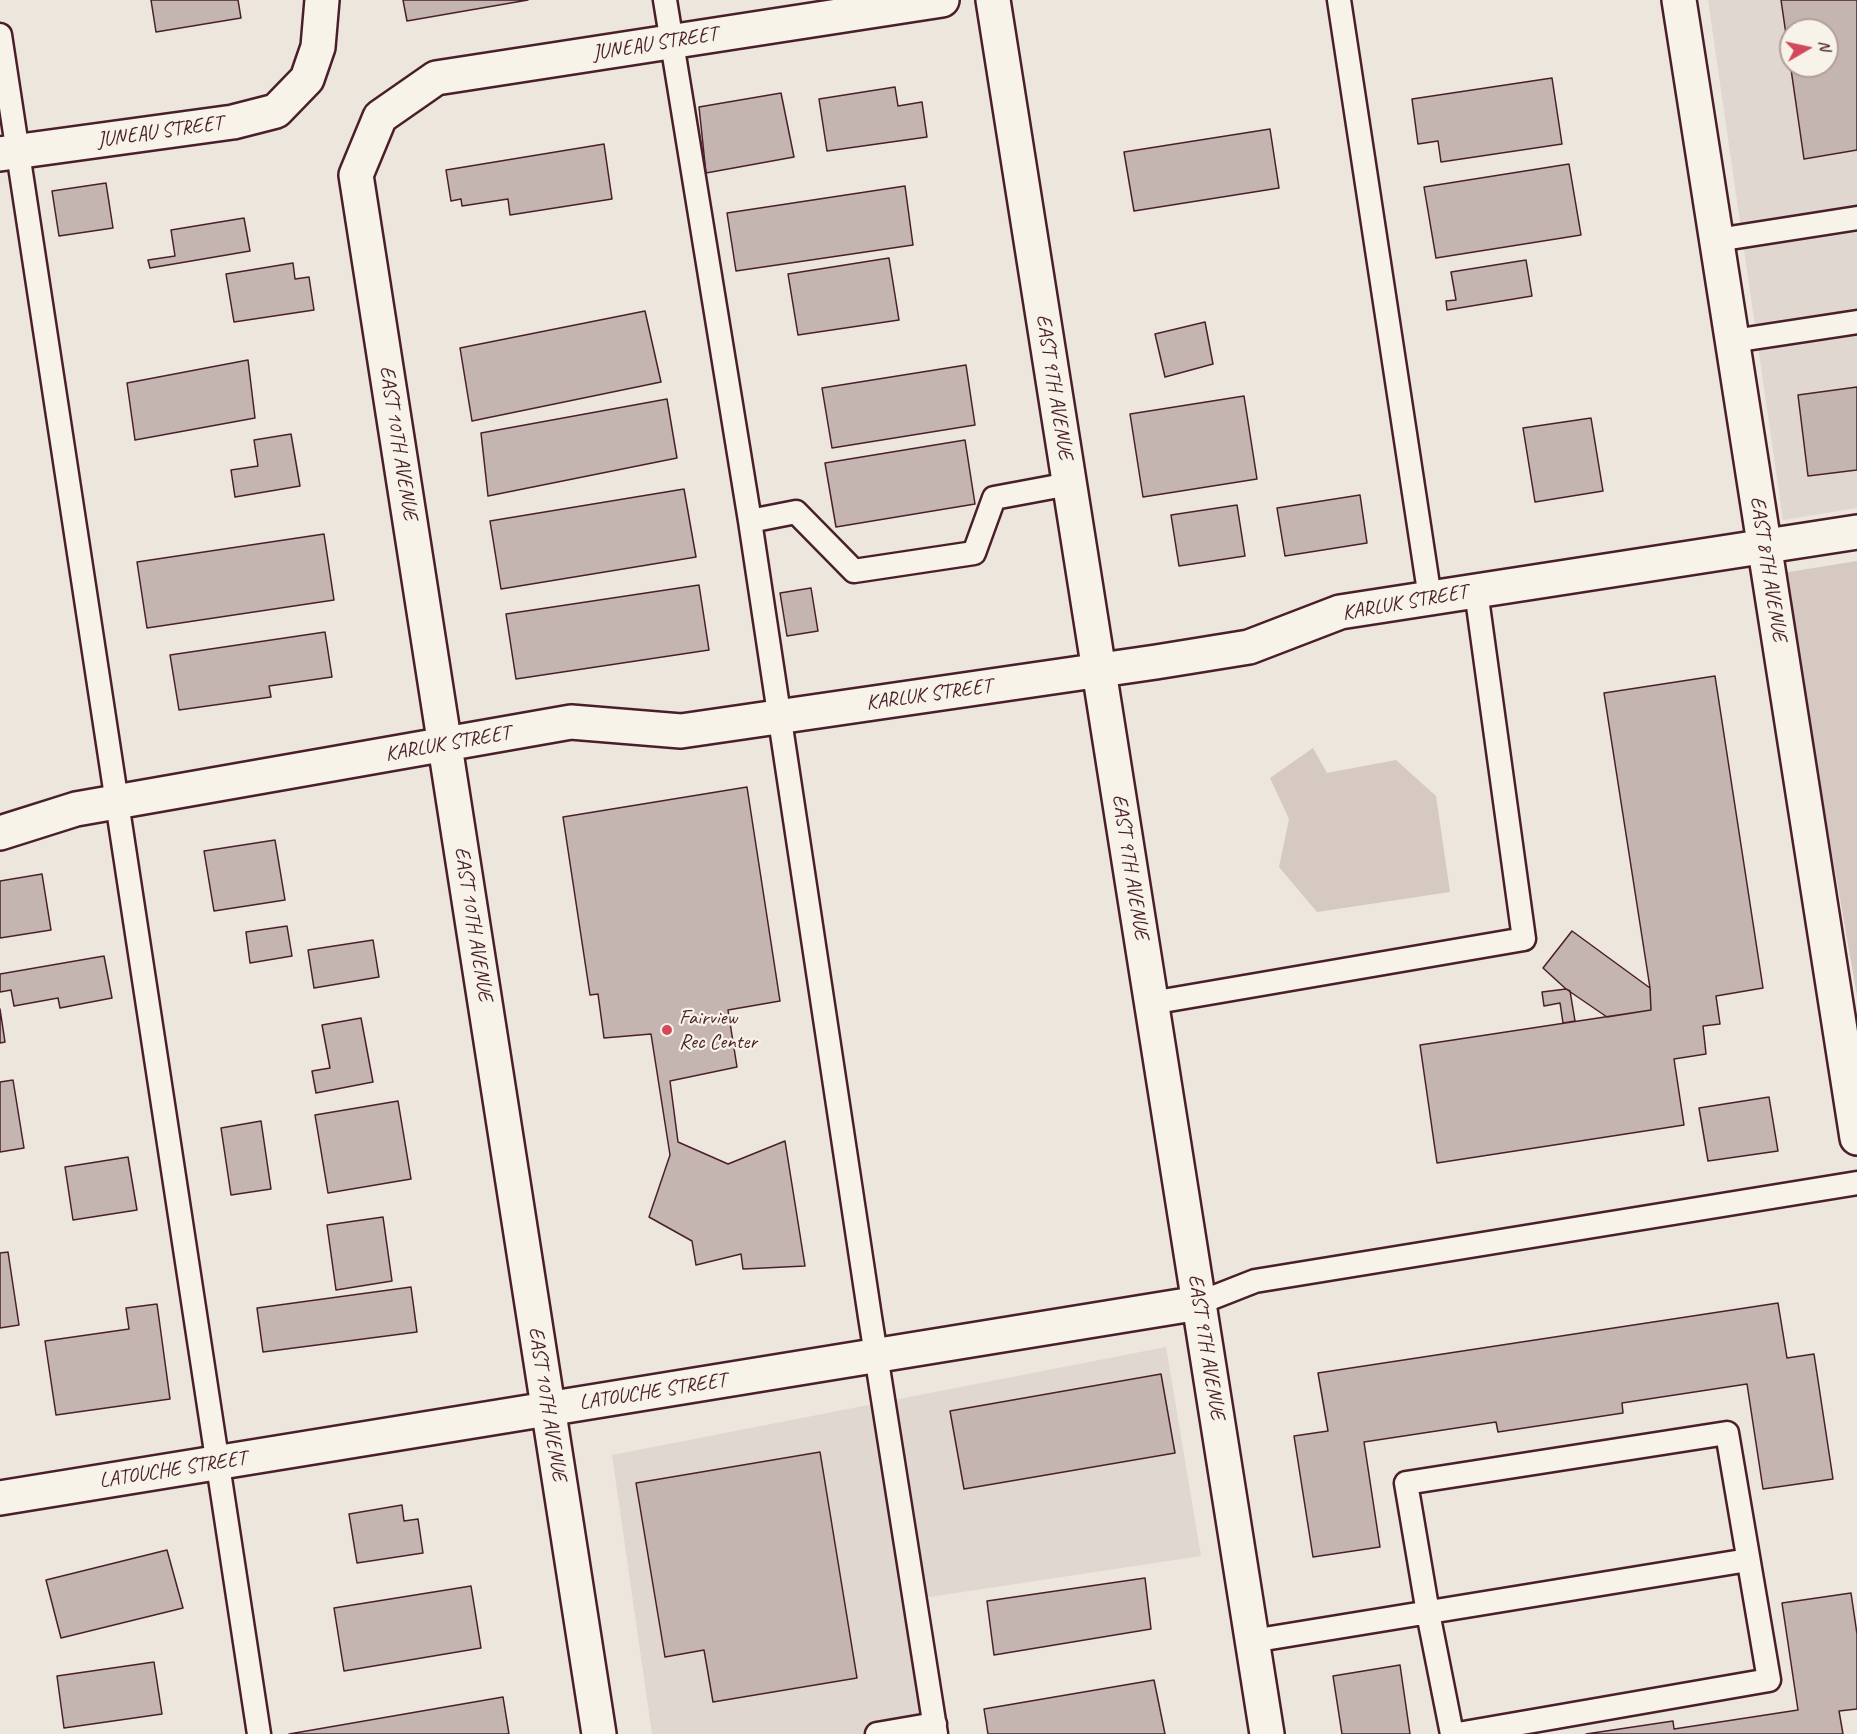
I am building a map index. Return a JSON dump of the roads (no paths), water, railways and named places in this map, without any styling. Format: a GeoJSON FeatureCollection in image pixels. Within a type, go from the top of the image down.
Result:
{"type":"FeatureCollection","features":[{"type":"Feature","properties":{"kind":"street","name":"JUNEAU STREET"},"geometry":{"type":"LineString","coordinates":[[9,152],[233,122],[276,111],[307,80],[318,47],[322,0]]}},
{"type":"Feature","properties":{"kind":"street","name":"JUNEAU STREET"},"geometry":{"type":"LineString","coordinates":[[380,117],[436,78],[942,0]]}},
{"type":"Feature","properties":{"kind":"street","name":"EAST 9TH AVENUE"},"geometry":{"type":"LineString","coordinates":[[993,0],[1267,1734]]}},
{"type":"Feature","properties":{"kind":"street","name":"EAST 8TH AVENUE"},"geometry":{"type":"LineString","coordinates":[[1679,0],[1857,1138]]}},
{"type":"Feature","properties":{"kind":"street","name":"EAST 10TH AVENUE"},"geometry":{"type":"LineString","coordinates":[[380,117],[356,175],[599,1734]]}},
{"type":"Feature","properties":{"kind":"street","name":"KARLUK STREET"},"geometry":{"type":"LineString","coordinates":[[0,833],[76,809],[571,722],[681,731],[1099,670],[1249,647],[1340,612],[1857,532]]}},
{"type":"Feature","properties":{"kind":"street","name":"LATOUCHE STREET"},"geometry":{"type":"LineString","coordinates":[[0,1498],[1199,1303]]}},
{"type":"Feature","properties":{"kind":"lane"},"geometry":{"type":"LineString","coordinates":[[665,0],[750,521],[876,1356],[936,1729],[877,1734]]}},
{"type":"Feature","properties":{"kind":"lane"},"geometry":{"type":"LineString","coordinates":[[1339,0],[1430,598]]}},
{"type":"Feature","properties":{"kind":"lane"},"geometry":{"type":"LineString","coordinates":[[0,35],[9,152],[118,801],[259,1734]]}},
{"type":"Feature","properties":{"kind":"lane"},"geometry":{"type":"LineString","coordinates":[[1717,240],[1857,218]]}},
{"type":"Feature","properties":{"kind":"lane"},"geometry":{"type":"LineString","coordinates":[[1733,341],[1857,322]]}},
{"type":"Feature","properties":{"kind":"lane"},"geometry":{"type":"LineString","coordinates":[[750,521],[796,512],[854,571],[974,554],[994,498],[1069,484]]}},
{"type":"Feature","properties":{"kind":"lane"},"geometry":{"type":"LineString","coordinates":[[1151,1003],[1524,939],[1476,591]]}},
{"type":"Feature","properties":{"kind":"lane"},"geometry":{"type":"LineString","coordinates":[[1199,1303],[1255,1281],[1857,1184]]}},
{"type":"Feature","properties":{"kind":"lane"},"geometry":{"type":"LineString","coordinates":[[1452,1734],[1406,1483],[1727,1433],[1769,1680],[1458,1734]]}},
{"type":"Feature","properties":{"kind":"lane"},"geometry":{"type":"LineString","coordinates":[[1252,1641],[1748,1560]]}},
{"type":"Feature","properties":{"kind":"place","name":"Fairview Rec Center"},"geometry":{"type":"Point","coordinates":[667,1030]}}]}
